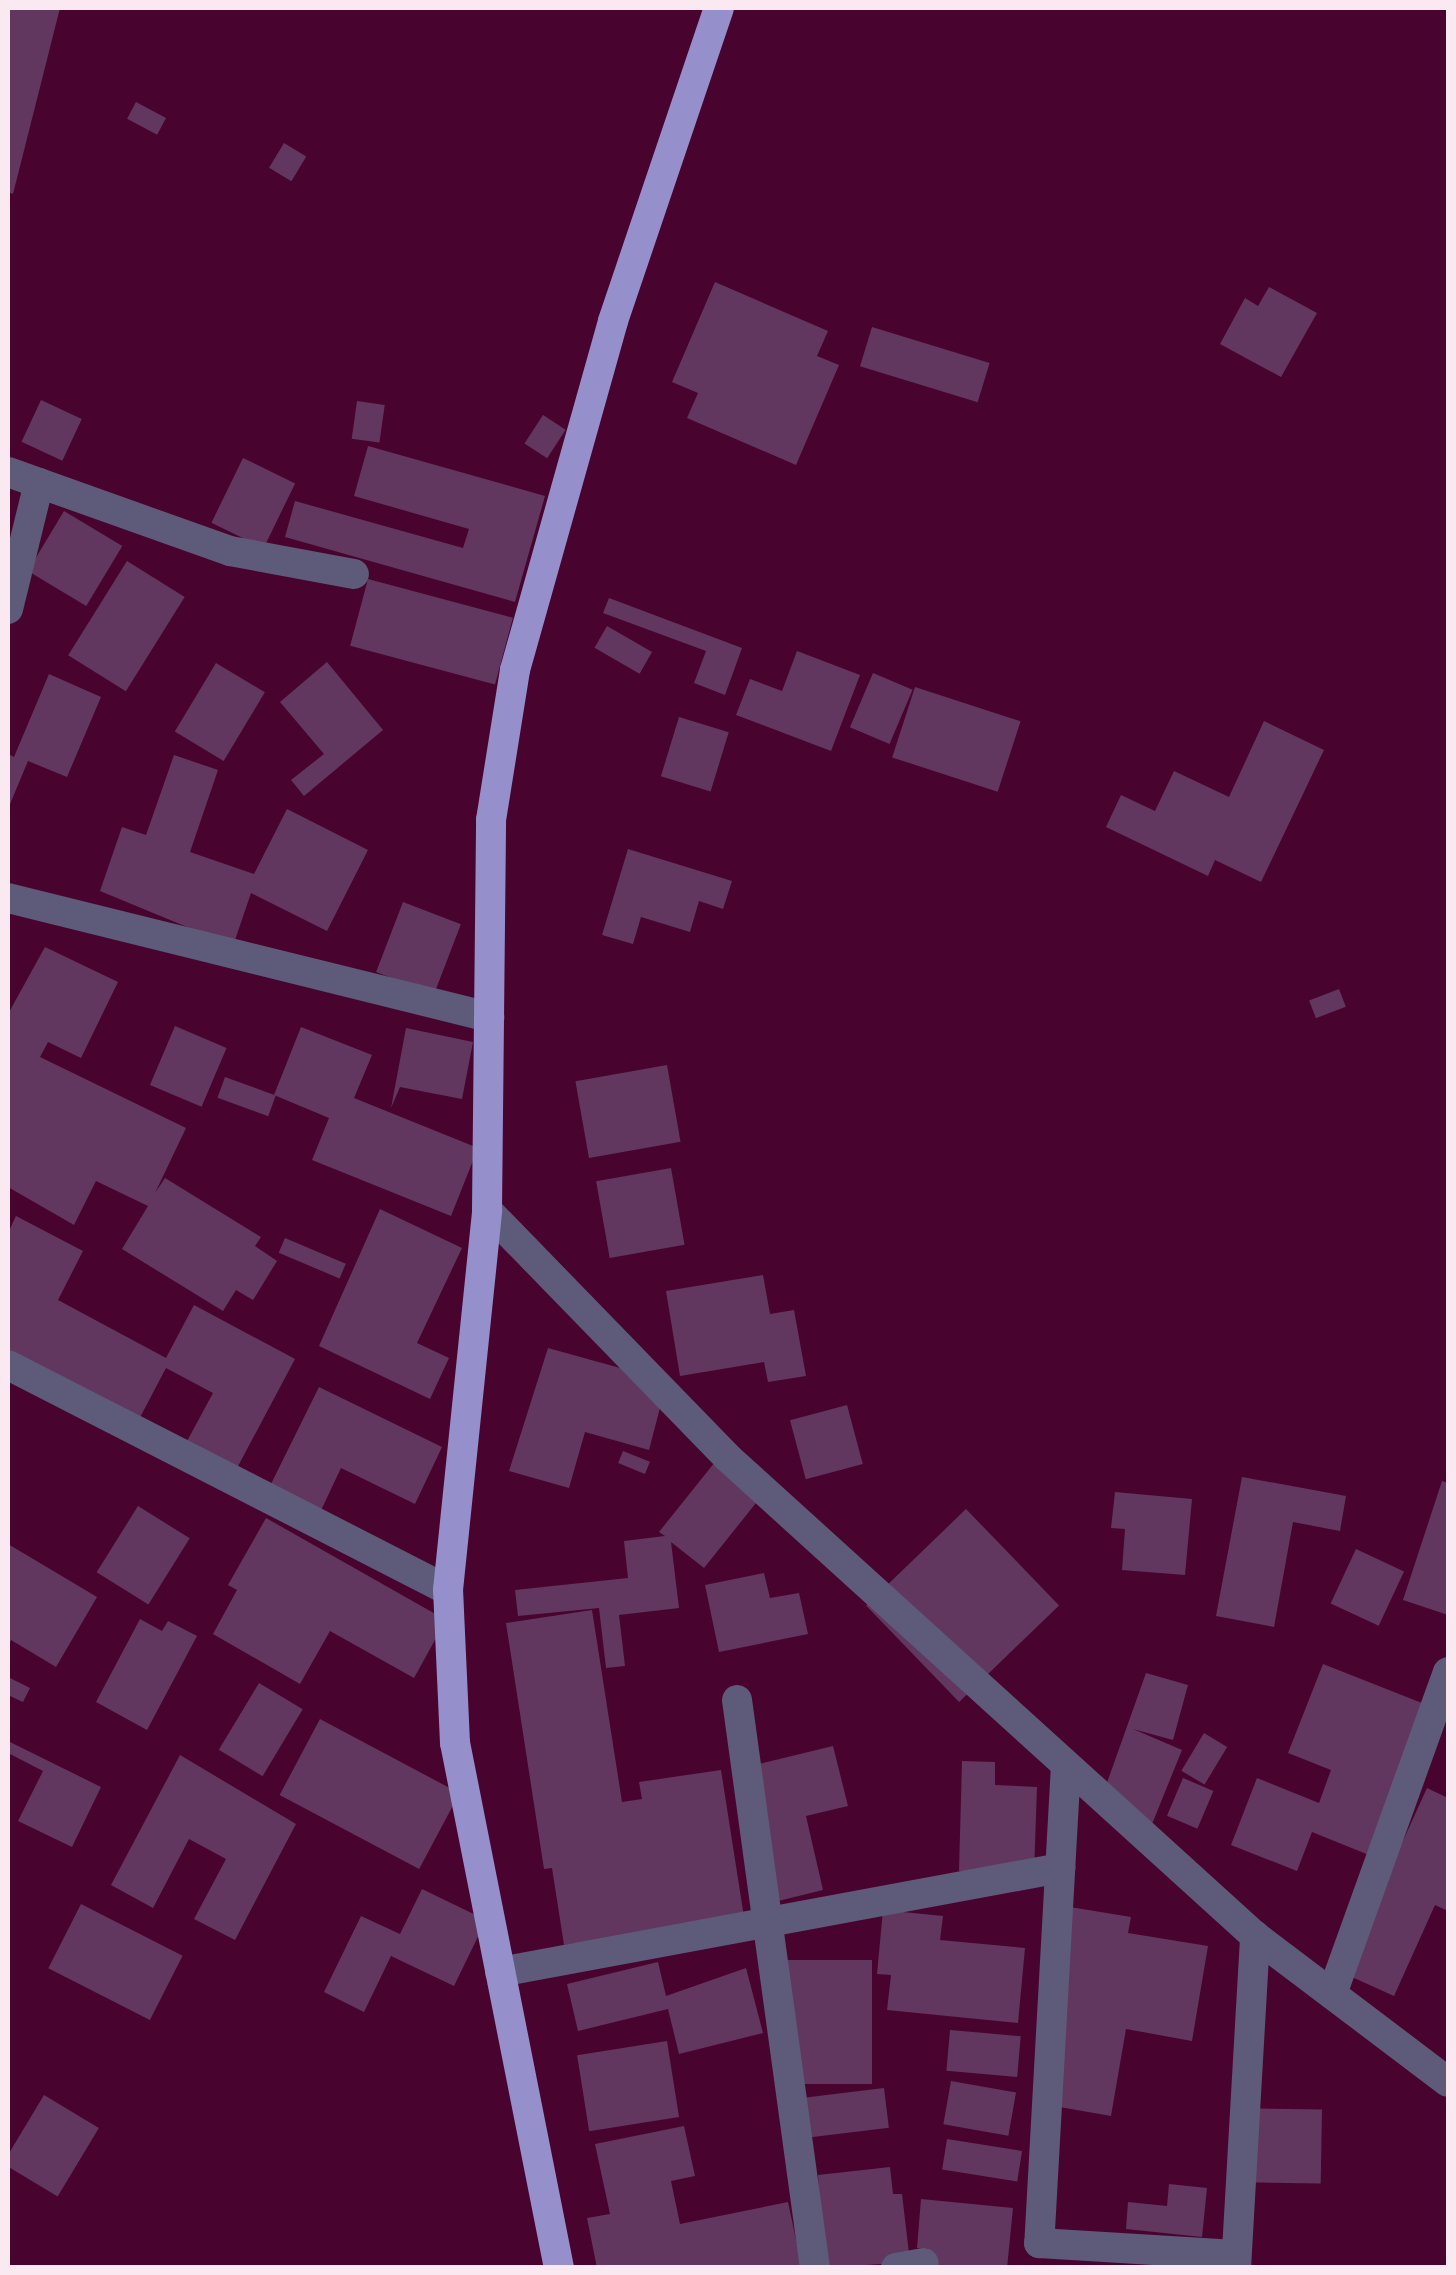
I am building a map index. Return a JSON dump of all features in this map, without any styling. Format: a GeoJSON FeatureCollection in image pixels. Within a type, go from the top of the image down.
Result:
{"type":"FeatureCollection","features":[{"type":"Feature","properties":{"kind":"main road"},"geometry":{"type":"LineString","coordinates":[[559,2268],[455,1743],[448,1590],[487,1210],[491,820],[515,670],[613,321],[719,8]]}},
{"type":"Feature","properties":{"kind":"street"},"geometry":{"type":"LineString","coordinates":[[8,472],[230,551],[354,574]]}},
{"type":"Feature","properties":{"kind":"street"},"geometry":{"type":"LineString","coordinates":[[8,609],[38,483]]}},
{"type":"Feature","properties":{"kind":"street"},"geometry":{"type":"LineString","coordinates":[[8,898],[489,1017]]}},
{"type":"Feature","properties":{"kind":"street"},"geometry":{"type":"LineString","coordinates":[[487,1210],[727,1458],[1255,1936],[1448,2082]]}},
{"type":"Feature","properties":{"kind":"street"},"geometry":{"type":"LineString","coordinates":[[8,1365],[448,1590]]}},
{"type":"Feature","properties":{"kind":"street"},"geometry":{"type":"LineString","coordinates":[[1332,1994],[1448,1672]]}},
{"type":"Feature","properties":{"kind":"street"},"geometry":{"type":"LineString","coordinates":[[737,1700],[815,2268]]}},
{"type":"Feature","properties":{"kind":"street"},"geometry":{"type":"LineString","coordinates":[[1066,1764],[1039,2256],[1236,2261],[1255,1936]]}},
{"type":"Feature","properties":{"kind":"street"},"geometry":{"type":"LineString","coordinates":[[500,1972],[1060,1868]]}},
{"type":"Feature","properties":{"kind":"building"},"geometry":{"type":"Polygon","coordinates":[[[8,8],[60,8],[13,194],[8,192],[8,8]]]}},
{"type":"Feature","properties":{"kind":"building"},"geometry":{"type":"Polygon","coordinates":[[[136,102],[166,118],[157,135],[127,119],[136,102]]]}},
{"type":"Feature","properties":{"kind":"building"},"geometry":{"type":"Polygon","coordinates":[[[284,143],[306,156],[291,181],[269,168],[284,143]]]}},
{"type":"Feature","properties":{"kind":"building"},"geometry":{"type":"Polygon","coordinates":[[[715,282],[828,331],[817,356],[839,365],[796,465],[687,418],[698,393],[672,382],[715,282]]]}},
{"type":"Feature","properties":{"kind":"building"},"geometry":{"type":"Polygon","coordinates":[[[1269,287],[1317,313],[1281,377],[1220,344],[1245,298],[1258,306],[1269,287]]]}},
{"type":"Feature","properties":{"kind":"building"},"geometry":{"type":"Polygon","coordinates":[[[872,327],[990,363],[978,402],[860,366],[872,327]]]}},
{"type":"Feature","properties":{"kind":"building"},"geometry":{"type":"Polygon","coordinates":[[[41,400],[82,419],[62,461],[22,442],[41,400]]]}},
{"type":"Feature","properties":{"kind":"building"},"geometry":{"type":"Polygon","coordinates":[[[357,401],[385,405],[379,443],[352,439],[357,401]]]}},
{"type":"Feature","properties":{"kind":"building"},"geometry":{"type":"Polygon","coordinates":[[[543,415],[566,430],[547,458],[524,444],[543,415]]]}},
{"type":"Feature","properties":{"kind":"building"},"geometry":{"type":"Polygon","coordinates":[[[368,446],[545,496],[515,602],[285,537],[295,501],[463,548],[469,529],[354,496],[368,446]]]}},
{"type":"Feature","properties":{"kind":"building"},"geometry":{"type":"Polygon","coordinates":[[[243,458],[295,483],[264,548],[211,523],[243,458]]]}},
{"type":"Feature","properties":{"kind":"building"},"geometry":{"type":"Polygon","coordinates":[[[64,511],[122,546],[86,606],[28,571],[64,511]]]}},
{"type":"Feature","properties":{"kind":"building"},"geometry":{"type":"Polygon","coordinates":[[[127,561],[185,597],[126,691],[68,655],[127,561]]]}},
{"type":"Feature","properties":{"kind":"building"},"geometry":{"type":"Polygon","coordinates":[[[368,579],[513,618],[495,684],[350,646],[368,579]]]}},
{"type":"Feature","properties":{"kind":"building"},"geometry":{"type":"Polygon","coordinates":[[[609,598],[742,648],[725,695],[694,683],[706,651],[603,613],[609,598]]]}},
{"type":"Feature","properties":{"kind":"building"},"geometry":{"type":"Polygon","coordinates":[[[607,626],[652,652],[640,674],[594,648],[607,626]]]}},
{"type":"Feature","properties":{"kind":"building"},"geometry":{"type":"Polygon","coordinates":[[[797,651],[860,675],[831,751],[736,715],[750,679],[782,691],[797,651]]]}},
{"type":"Feature","properties":{"kind":"building"},"geometry":{"type":"Polygon","coordinates":[[[327,662],[383,730],[304,796],[291,780],[324,754],[280,702],[327,662]]]}},
{"type":"Feature","properties":{"kind":"building"},"geometry":{"type":"Polygon","coordinates":[[[216,663],[265,692],[224,761],[175,732],[216,663]]]}},
{"type":"Feature","properties":{"kind":"building"},"geometry":{"type":"Polygon","coordinates":[[[873,673],[913,690],[890,744],[850,727],[873,673]]]}},
{"type":"Feature","properties":{"kind":"building"},"geometry":{"type":"Polygon","coordinates":[[[49,674],[101,697],[67,777],[28,761],[8,809],[8,754],[14,757],[49,674]]]}},
{"type":"Feature","properties":{"kind":"building"},"geometry":{"type":"Polygon","coordinates":[[[915,687],[1021,721],[998,792],[892,757],[915,687]]]}},
{"type":"Feature","properties":{"kind":"building"},"geometry":{"type":"Polygon","coordinates":[[[679,717],[729,732],[711,791],[661,776],[679,717]]]}},
{"type":"Feature","properties":{"kind":"building"},"geometry":{"type":"Polygon","coordinates":[[[1264,721],[1324,750],[1261,882],[1215,860],[1208,876],[1106,827],[1121,795],[1155,811],[1174,771],[1229,797],[1264,721]]]}},
{"type":"Feature","properties":{"kind":"building"},"geometry":{"type":"Polygon","coordinates":[[[174,755],[218,770],[190,852],[254,874],[287,809],[368,850],[327,931],[251,893],[233,946],[100,891],[122,827],[146,835],[174,755]]]}},
{"type":"Feature","properties":{"kind":"building"},"geometry":{"type":"Polygon","coordinates":[[[628,849],[732,881],[723,909],[699,901],[690,932],[641,917],[633,944],[602,935],[628,849]]]}},
{"type":"Feature","properties":{"kind":"building"},"geometry":{"type":"Polygon","coordinates":[[[403,902],[461,924],[434,994],[376,972],[403,902]]]}},
{"type":"Feature","properties":{"kind":"building"},"geometry":{"type":"Polygon","coordinates":[[[45,947],[118,982],[81,1058],[48,1042],[40,1057],[186,1128],[155,1193],[165,1178],[261,1237],[255,1246],[277,1261],[253,1300],[236,1290],[223,1311],[122,1249],[148,1206],[96,1181],[74,1225],[8,1187],[8,1014],[45,947]]]}},
{"type":"Feature","properties":{"kind":"building"},"geometry":{"type":"Polygon","coordinates":[[[1339,989],[1346,1007],[1316,1018],[1309,1000],[1339,989]]]}},
{"type":"Feature","properties":{"kind":"building"},"geometry":{"type":"Polygon","coordinates":[[[175,1026],[227,1048],[202,1107],[150,1085],[175,1026]]]}},
{"type":"Feature","properties":{"kind":"building"},"geometry":{"type":"Polygon","coordinates":[[[301,1027],[372,1055],[354,1098],[478,1148],[451,1216],[312,1160],[329,1118],[274,1095],[301,1027]]]}},
{"type":"Feature","properties":{"kind":"building"},"geometry":{"type":"Polygon","coordinates":[[[406,1028],[473,1042],[462,1099],[400,1087],[391,1108],[406,1028]]]}},
{"type":"Feature","properties":{"kind":"building"},"geometry":{"type":"Polygon","coordinates":[[[667,1065],[681,1142],[589,1158],[575,1081],[667,1065]]]}},
{"type":"Feature","properties":{"kind":"building"},"geometry":{"type":"Polygon","coordinates":[[[225,1077],[276,1095],[268,1116],[217,1098],[225,1077]]]}},
{"type":"Feature","properties":{"kind":"building"},"geometry":{"type":"Polygon","coordinates":[[[671,1168],[685,1245],[610,1258],[596,1181],[671,1168]]]}},
{"type":"Feature","properties":{"kind":"building"},"geometry":{"type":"Polygon","coordinates":[[[380,1209],[462,1248],[417,1343],[449,1358],[430,1399],[319,1346],[380,1209]]]}},
{"type":"Feature","properties":{"kind":"building"},"geometry":{"type":"Polygon","coordinates":[[[16,1216],[83,1251],[58,1300],[166,1358],[194,1305],[295,1359],[236,1470],[186,1443],[213,1393],[166,1368],[136,1425],[8,1352],[8,1233],[16,1216]]]}},
{"type":"Feature","properties":{"kind":"building"},"geometry":{"type":"Polygon","coordinates":[[[285,1238],[346,1264],[340,1279],[279,1253],[285,1238]]]}},
{"type":"Feature","properties":{"kind":"building"},"geometry":{"type":"Polygon","coordinates":[[[763,1275],[770,1314],[794,1310],[806,1376],[768,1382],[764,1362],[680,1376],[666,1291],[763,1275]]]}},
{"type":"Feature","properties":{"kind":"building"},"geometry":{"type":"Polygon","coordinates":[[[548,1348],[667,1381],[649,1450],[585,1432],[569,1488],[509,1471],[548,1348]]]}},
{"type":"Feature","properties":{"kind":"building"},"geometry":{"type":"Polygon","coordinates":[[[319,1387],[442,1447],[415,1504],[341,1468],[316,1521],[265,1496],[319,1387]]]}},
{"type":"Feature","properties":{"kind":"building"},"geometry":{"type":"Polygon","coordinates":[[[847,1405],[863,1464],[806,1479],[790,1420],[847,1405]]]}},
{"type":"Feature","properties":{"kind":"building"},"geometry":{"type":"Polygon","coordinates":[[[623,1451],[650,1462],[645,1474],[618,1463],[623,1451]]]}},
{"type":"Feature","properties":{"kind":"building"},"geometry":{"type":"Polygon","coordinates":[[[723,1452],[768,1488],[704,1568],[671,1542],[679,1608],[619,1615],[625,1666],[606,1668],[599,1608],[518,1616],[515,1590],[628,1578],[624,1541],[665,1536],[659,1532],[723,1452]]]}},
{"type":"Feature","properties":{"kind":"building"},"geometry":{"type":"Polygon","coordinates":[[[1242,1477],[1346,1496],[1340,1531],[1293,1522],[1274,1627],[1216,1616],[1242,1477]]]}},
{"type":"Feature","properties":{"kind":"building"},"geometry":{"type":"Polygon","coordinates":[[[1442,1481],[1448,1483],[1448,1615],[1403,1600],[1442,1481]]]}},
{"type":"Feature","properties":{"kind":"building"},"geometry":{"type":"Polygon","coordinates":[[[1115,1492],[1192,1499],[1185,1575],[1122,1570],[1125,1529],[1111,1528],[1115,1492]]]}},
{"type":"Feature","properties":{"kind":"building"},"geometry":{"type":"Polygon","coordinates":[[[138,1506],[190,1538],[148,1604],[97,1572],[138,1506]]]}},
{"type":"Feature","properties":{"kind":"building"},"geometry":{"type":"Polygon","coordinates":[[[966,1509],[1059,1605],[959,1702],[866,1606],[966,1509]]]}},
{"type":"Feature","properties":{"kind":"building"},"geometry":{"type":"Polygon","coordinates":[[[266,1518],[446,1620],[414,1678],[330,1631],[300,1684],[213,1634],[237,1590],[228,1585],[266,1518]]]}},
{"type":"Feature","properties":{"kind":"building"},"geometry":{"type":"Polygon","coordinates":[[[8,1544],[97,1597],[56,1667],[11,1640],[8,1647],[8,1544]]]}},
{"type":"Feature","properties":{"kind":"building"},"geometry":{"type":"Polygon","coordinates":[[[1356,1549],[1404,1571],[1379,1626],[1331,1603],[1356,1549]]]}},
{"type":"Feature","properties":{"kind":"building"},"geometry":{"type":"Polygon","coordinates":[[[764,1573],[770,1598],[799,1593],[808,1634],[719,1652],[705,1585],[764,1573]]]}},
{"type":"Feature","properties":{"kind":"building"},"geometry":{"type":"Polygon","coordinates":[[[592,1610],[622,1802],[642,1799],[639,1782],[721,1770],[744,1917],[564,1945],[552,1868],[544,1869],[506,1623],[592,1610]]]}},
{"type":"Feature","properties":{"kind":"building"},"geometry":{"type":"Polygon","coordinates":[[[140,1619],[162,1631],[168,1621],[197,1636],[147,1730],[96,1702],[140,1619]]]}},
{"type":"Feature","properties":{"kind":"building"},"geometry":{"type":"Polygon","coordinates":[[[1323,1664],[1427,1705],[1369,1855],[1312,1832],[1297,1871],[1231,1845],[1257,1778],[1319,1803],[1331,1770],[1288,1753],[1323,1664]]]}},
{"type":"Feature","properties":{"kind":"building"},"geometry":{"type":"Polygon","coordinates":[[[1146,1673],[1188,1685],[1173,1740],[1133,1729],[1182,1750],[1150,1829],[1098,1808],[1146,1673]]]}},
{"type":"Feature","properties":{"kind":"building"},"geometry":{"type":"Polygon","coordinates":[[[8,1677],[30,1688],[23,1702],[8,1695],[8,1677]]]}},
{"type":"Feature","properties":{"kind":"building"},"geometry":{"type":"Polygon","coordinates":[[[259,1683],[303,1709],[263,1776],[219,1750],[259,1683]]]}},
{"type":"Feature","properties":{"kind":"building"},"geometry":{"type":"Polygon","coordinates":[[[320,1719],[460,1793],[419,1869],[280,1795],[320,1719]]]}},
{"type":"Feature","properties":{"kind":"building"},"geometry":{"type":"Polygon","coordinates":[[[1204,1733],[1227,1747],[1204,1785],[1181,1771],[1204,1733]]]}},
{"type":"Feature","properties":{"kind":"building"},"geometry":{"type":"Polygon","coordinates":[[[8,1741],[101,1787],[72,1847],[18,1821],[43,1771],[8,1753],[8,1741]]]}},
{"type":"Feature","properties":{"kind":"building"},"geometry":{"type":"Polygon","coordinates":[[[833,1746],[848,1806],[806,1816],[823,1890],[770,1903],[738,1769],[833,1746]]]}},
{"type":"Feature","properties":{"kind":"building"},"geometry":{"type":"Polygon","coordinates":[[[180,1755],[296,1824],[235,1940],[194,1919],[226,1859],[189,1839],[153,1908],[111,1885],[180,1755]]]}},
{"type":"Feature","properties":{"kind":"building"},"geometry":{"type":"Polygon","coordinates":[[[962,1761],[995,1762],[995,1785],[1037,1787],[1034,1873],[959,1871],[962,1761]]]}},
{"type":"Feature","properties":{"kind":"building"},"geometry":{"type":"Polygon","coordinates":[[[1183,1778],[1213,1791],[1197,1829],[1167,1816],[1183,1778]]]}},
{"type":"Feature","properties":{"kind":"building"},"geometry":{"type":"Polygon","coordinates":[[[1427,1788],[1448,1798],[1448,1911],[1435,1905],[1394,1996],[1343,1973],[1427,1788]]]}},
{"type":"Feature","properties":{"kind":"building"},"geometry":{"type":"Polygon","coordinates":[[[422,1889],[486,1920],[454,1986],[391,1956],[364,2012],[324,1992],[361,1916],[400,1934],[422,1889]]]}},
{"type":"Feature","properties":{"kind":"building"},"geometry":{"type":"Polygon","coordinates":[[[81,1904],[183,1956],[150,2020],[48,1968],[81,1904]]]}},
{"type":"Feature","properties":{"kind":"building"},"geometry":{"type":"Polygon","coordinates":[[[1070,1907],[1131,1917],[1128,1933],[1208,1946],[1192,2041],[1126,2029],[1111,2116],[1037,2103],[1070,1907]]]}},
{"type":"Feature","properties":{"kind":"building"},"geometry":{"type":"Polygon","coordinates":[[[883,1910],[943,1916],[940,1940],[1025,1948],[1018,2023],[887,2010],[891,1975],[877,1974],[883,1910]]]}},
{"type":"Feature","properties":{"kind":"building"},"geometry":{"type":"Polygon","coordinates":[[[777,1960],[872,1960],[872,2084],[777,2084],[777,1960]]]}},
{"type":"Feature","properties":{"kind":"building"},"geometry":{"type":"Polygon","coordinates":[[[658,1962],[666,1996],[746,1968],[763,2033],[679,2054],[668,2009],[578,2031],[567,1984],[658,1962]]]}},
{"type":"Feature","properties":{"kind":"building"},"geometry":{"type":"Polygon","coordinates":[[[950,2030],[1021,2036],[1017,2077],[946,2071],[950,2030]]]}},
{"type":"Feature","properties":{"kind":"building"},"geometry":{"type":"Polygon","coordinates":[[[667,2041],[679,2117],[589,2131],[577,2055],[667,2041]]]}},
{"type":"Feature","properties":{"kind":"building"},"geometry":{"type":"Polygon","coordinates":[[[951,2081],[1016,2092],[1008,2136],[943,2124],[951,2081]]]}},
{"type":"Feature","properties":{"kind":"building"},"geometry":{"type":"Polygon","coordinates":[[[884,2088],[889,2128],[801,2139],[796,2099],[884,2088]]]}},
{"type":"Feature","properties":{"kind":"building"},"geometry":{"type":"Polygon","coordinates":[[[44,2095],[99,2128],[58,2197],[8,2167],[8,2155],[44,2095]]]}},
{"type":"Feature","properties":{"kind":"building"},"geometry":{"type":"Polygon","coordinates":[[[1232,2108],[1322,2110],[1321,2184],[1231,2182],[1232,2108]]]}},
{"type":"Feature","properties":{"kind":"building"},"geometry":{"type":"Polygon","coordinates":[[[684,2126],[695,2176],[671,2181],[680,2224],[788,2202],[802,2268],[597,2268],[587,2218],[610,2214],[595,2144],[684,2126]]]}},
{"type":"Feature","properties":{"kind":"building"},"geometry":{"type":"Polygon","coordinates":[[[947,2139],[1022,2151],[1017,2182],[942,2170],[947,2139]]]}},
{"type":"Feature","properties":{"kind":"building"},"geometry":{"type":"Polygon","coordinates":[[[890,2167],[893,2194],[902,2194],[910,2262],[823,2268],[818,2175],[890,2167]]]}},
{"type":"Feature","properties":{"kind":"building"},"geometry":{"type":"Polygon","coordinates":[[[1169,2184],[1207,2188],[1202,2237],[1126,2229],[1128,2202],[1167,2206],[1169,2184]]]}},
{"type":"Feature","properties":{"kind":"building"},"geometry":{"type":"Polygon","coordinates":[[[921,2199],[1013,2208],[1007,2268],[927,2268],[929,2249],[917,2248],[921,2199]]]}}]}
